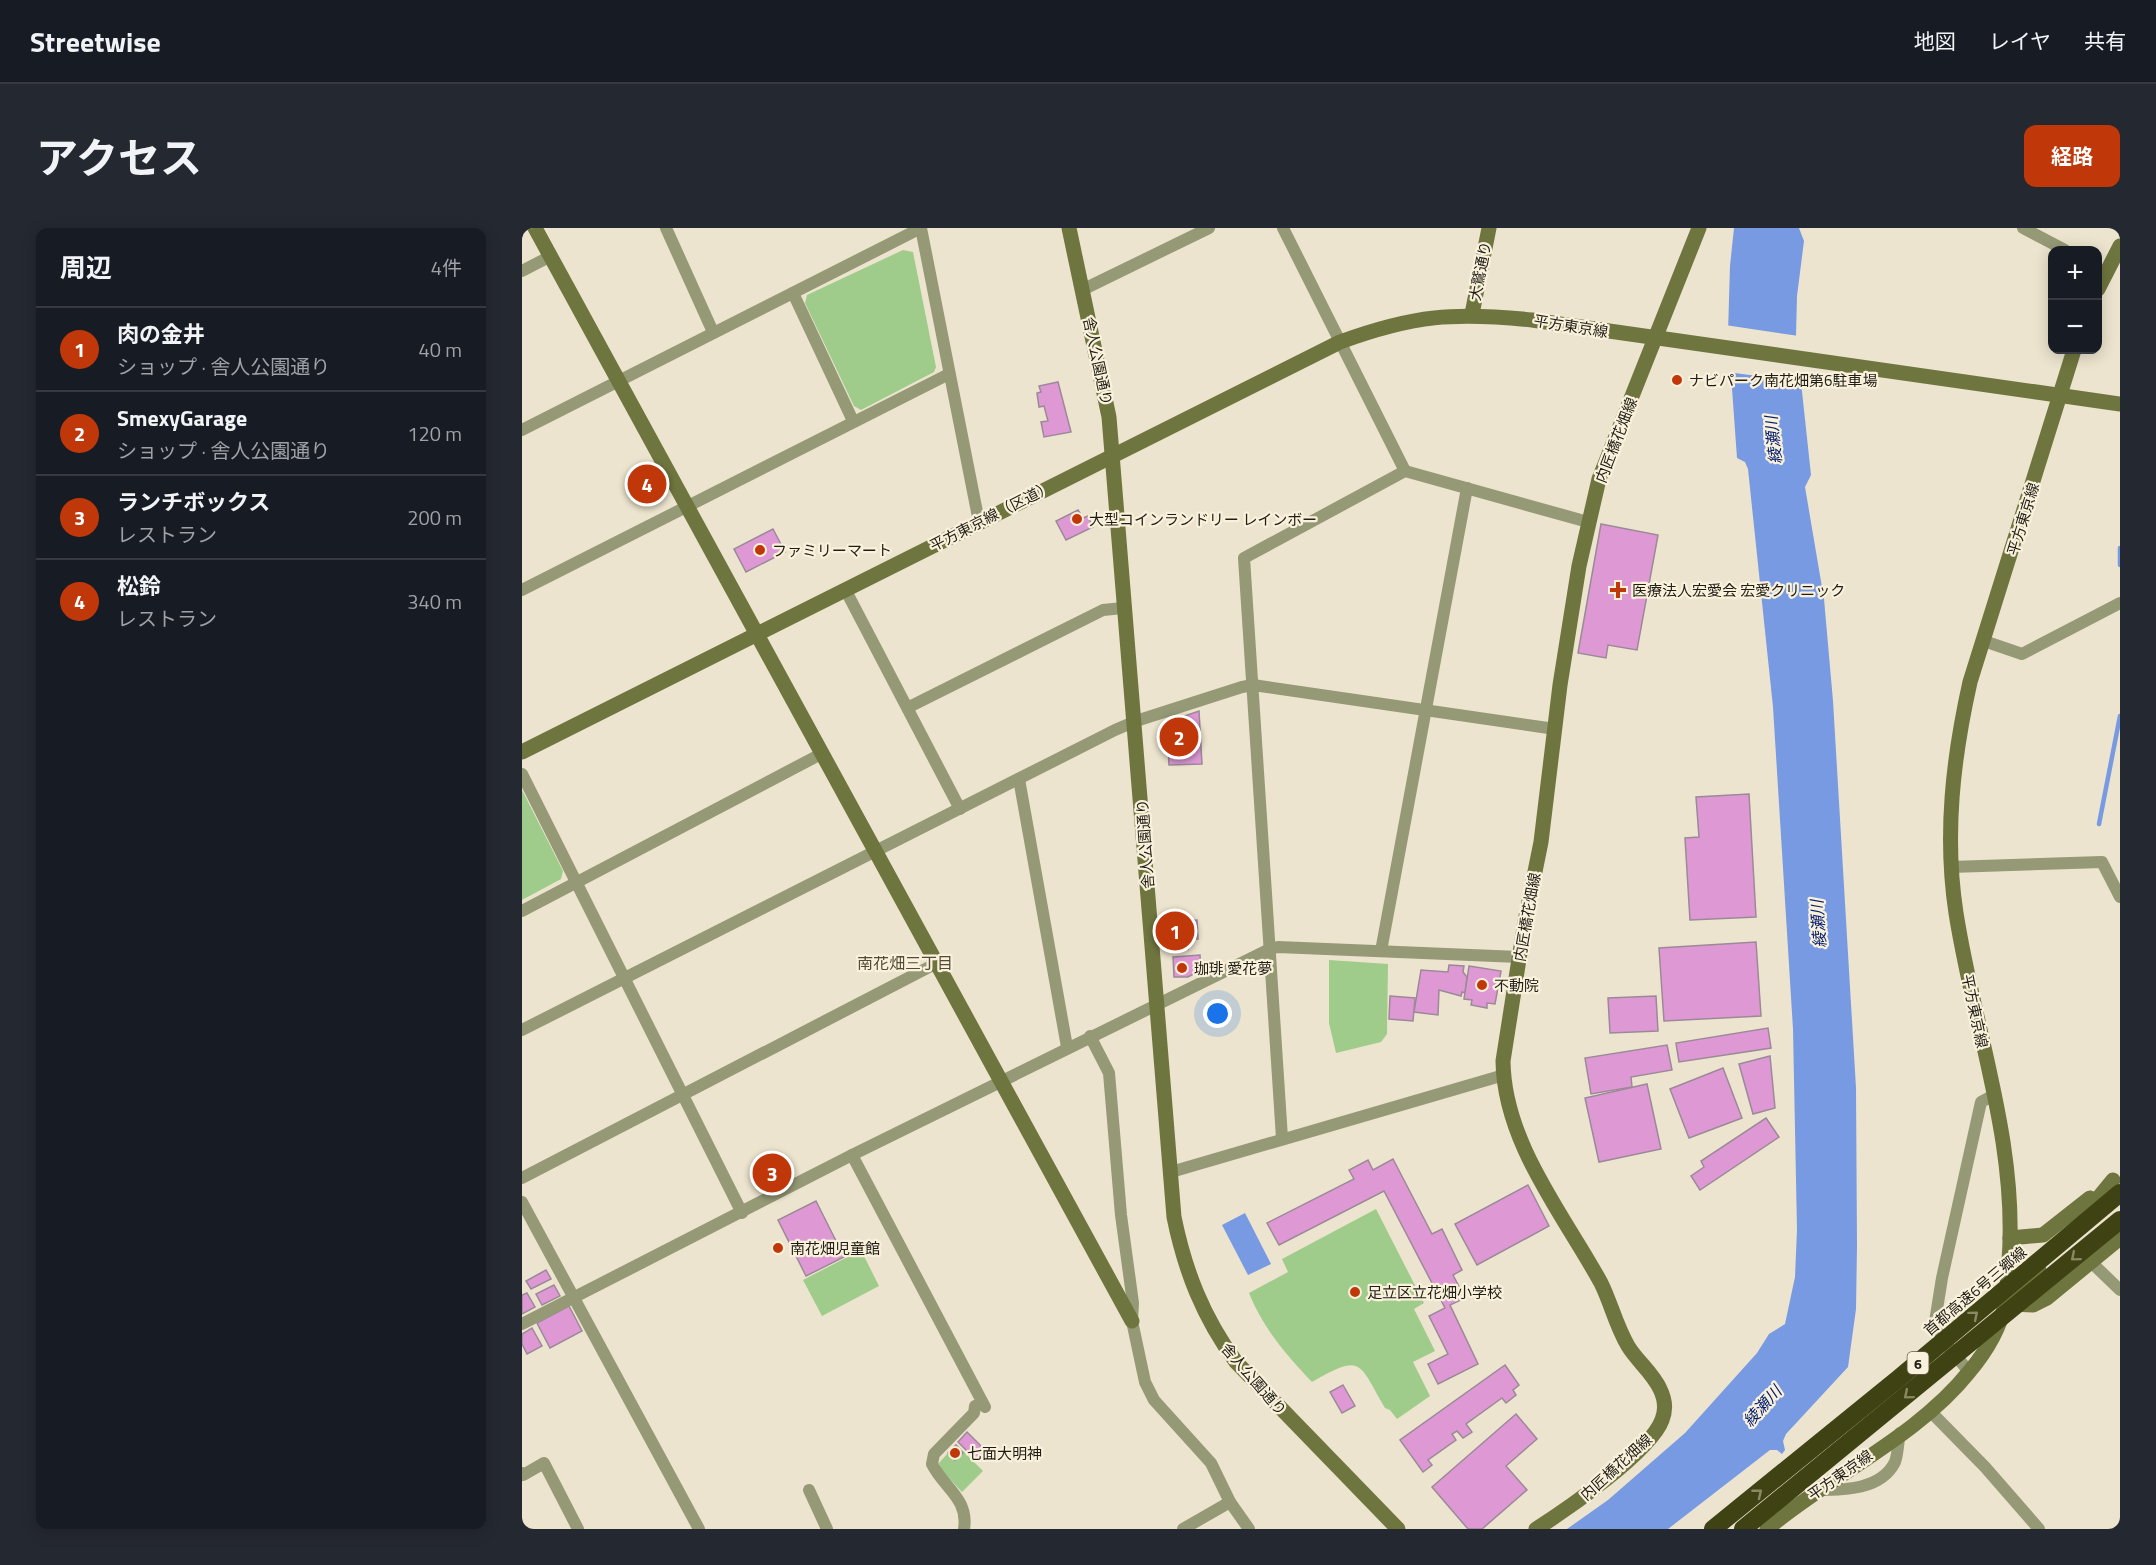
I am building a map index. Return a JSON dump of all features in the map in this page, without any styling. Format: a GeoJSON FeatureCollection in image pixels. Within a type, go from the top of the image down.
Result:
{"type":"FeatureCollection","features":[{"type":"Feature","properties":{"kind":"highway","name":"首都高速6号三郷線"},"geometry":{"type":"LineString","coordinates":[[1713,1529],[1898,1379],[2118,1182]]}},
{"type":"Feature","properties":{"kind":"highway","name":"6"},"geometry":{"type":"LineString","coordinates":[[1743,1529],[2120,1220]]}},
{"type":"Feature","properties":{"kind":"main road"},"geometry":{"type":"LineString","coordinates":[[535,228],[1132,1321]]}},
{"type":"Feature","properties":{"kind":"main road","name":"舎人公園通り"},"geometry":{"type":"LineString","coordinates":[[1069,228],[1109,417],[1123,608],[1136,721],[1174,1217],[1187,1271],[1194,1290],[1219,1338],[1260,1388],[1398,1529]]}},
{"type":"Feature","properties":{"kind":"main road","name":"大鷲通り"},"geometry":{"type":"LineString","coordinates":[[1472,314],[1489,228]]}},
{"type":"Feature","properties":{"kind":"main road","name":"内匠橋花畑線"},"geometry":{"type":"LineString","coordinates":[[1536,1529],[1587,1495],[1649,1441],[1662,1420],[1664,1405],[1655,1379],[1627,1344],[1601,1284],[1560,1216],[1531,1158],[1514,1116],[1504,1075],[1506,1032],[1541,842],[1554,729],[1588,522],[1599,479],[1698,228]]}},
{"type":"Feature","properties":{"kind":"main road"},"geometry":{"type":"LineString","coordinates":[[2108,268],[2120,246]]}},
{"type":"Feature","properties":{"kind":"main road","name":"平方東京線（区道）"},"geometry":{"type":"LineString","coordinates":[[522,752],[1340,342],[1406,321],[1472,314]]}},
{"type":"Feature","properties":{"kind":"main road","name":"平方東京線"},"geometry":{"type":"LineString","coordinates":[[1472,314],[1532,320],[2120,404]]}},
{"type":"Feature","properties":{"kind":"main road"},"geometry":{"type":"LineString","coordinates":[[2061,397],[2073,354]]}},
{"type":"Feature","properties":{"kind":"main road","name":"平方東京線"},"geometry":{"type":"LineString","coordinates":[[1767,1529],[1930,1411],[1969,1372],[1995,1331],[2005,1304],[2010,1238],[2009,1174],[1955,912],[1951,867],[1952,788],[1960,726],[1970,682],[2061,397]]}},
{"type":"Feature","properties":{"kind":"main road"},"geometry":{"type":"LineString","coordinates":[[2010,1238],[2043,1234],[2118,1182]]}},
{"type":"Feature","properties":{"kind":"main road"},"geometry":{"type":"LineString","coordinates":[[2005,1304],[2034,1276],[2118,1182]]}},
{"type":"Feature","properties":{"kind":"main road"},"geometry":{"type":"LineString","coordinates":[[2005,1304],[2033,1305],[2040,1302],[2120,1238]]}},
{"type":"Feature","properties":{"kind":"street"},"geometry":{"type":"LineString","coordinates":[[666,228],[713,332]]}},
{"type":"Feature","properties":{"kind":"street"},"geometry":{"type":"LineString","coordinates":[[522,430],[921,228],[979,522]]}},
{"type":"Feature","properties":{"kind":"street"},"geometry":{"type":"LineString","coordinates":[[1082,290],[1195,232],[1209,228]]}},
{"type":"Feature","properties":{"kind":"street"},"geometry":{"type":"LineString","coordinates":[[1283,228],[1405,471]]}},
{"type":"Feature","properties":{"kind":"street"},"geometry":{"type":"LineString","coordinates":[[2023,228],[2057,246]]}},
{"type":"Feature","properties":{"kind":"street"},"geometry":{"type":"LineString","coordinates":[[522,271],[550,256]]}},
{"type":"Feature","properties":{"kind":"street"},"geometry":{"type":"LineString","coordinates":[[793,293],[853,421]]}},
{"type":"Feature","properties":{"kind":"street"},"geometry":{"type":"LineString","coordinates":[[522,590],[949,374]]}},
{"type":"Feature","properties":{"kind":"street"},"geometry":{"type":"LineString","coordinates":[[1282,1138],[1244,558],[1405,471],[1588,522]]}},
{"type":"Feature","properties":{"kind":"street"},"geometry":{"type":"LineString","coordinates":[[1381,951],[1467,488]]}},
{"type":"Feature","properties":{"kind":"street"},"geometry":{"type":"LineString","coordinates":[[844,589],[909,707],[960,809]]}},
{"type":"Feature","properties":{"kind":"street"},"geometry":{"type":"LineString","coordinates":[[1984,641],[2022,654],[2120,603]]}},
{"type":"Feature","properties":{"kind":"street"},"geometry":{"type":"LineString","coordinates":[[909,707],[1103,610],[1123,608]]}},
{"type":"Feature","properties":{"kind":"street"},"geometry":{"type":"LineString","coordinates":[[522,1030],[1136,721],[1253,685],[1554,729]]}},
{"type":"Feature","properties":{"kind":"street"},"geometry":{"type":"LineString","coordinates":[[522,910],[821,754]]}},
{"type":"Feature","properties":{"kind":"street"},"geometry":{"type":"LineString","coordinates":[[522,774],[742,1213]]}},
{"type":"Feature","properties":{"kind":"street"},"geometry":{"type":"LineString","coordinates":[[1019,779],[1067,1047]]}},
{"type":"Feature","properties":{"kind":"street"},"geometry":{"type":"LineString","coordinates":[[1951,867],[2102,862],[2119,892]]}},
{"type":"Feature","properties":{"kind":"street"},"geometry":{"type":"LineString","coordinates":[[522,1323],[1067,1047],[1270,949],[1278,947],[1519,957]]}},
{"type":"Feature","properties":{"kind":"street"},"geometry":{"type":"LineString","coordinates":[[522,1178],[935,964]]}},
{"type":"Feature","properties":{"kind":"street"},"geometry":{"type":"LineString","coordinates":[[1090,1036],[1109,1073],[1120,1215],[1132,1303],[1132,1321],[1144,1382],[1154,1400],[1211,1463],[1230,1502],[1249,1529]]}},
{"type":"Feature","properties":{"kind":"street"},"geometry":{"type":"LineString","coordinates":[[1171,1172],[1504,1075]]}},
{"type":"Feature","properties":{"kind":"street"},"geometry":{"type":"LineString","coordinates":[[1969,1372],[1934,1328],[1944,1267],[1981,1102],[1994,1095]]}},
{"type":"Feature","properties":{"kind":"street"},"geometry":{"type":"LineString","coordinates":[[852,1155],[980,1407],[934,1454],[932,1464],[961,1500],[965,1514],[964,1529]]}},
{"type":"Feature","properties":{"kind":"street"},"geometry":{"type":"LineString","coordinates":[[522,1202],[699,1529]]}},
{"type":"Feature","properties":{"kind":"street"},"geometry":{"type":"LineString","coordinates":[[2091,1262],[2120,1290]]}},
{"type":"Feature","properties":{"kind":"street"},"geometry":{"type":"LineString","coordinates":[[1930,1411],[1985,1467],[2039,1529]]}},
{"type":"Feature","properties":{"kind":"street"},"geometry":{"type":"LineString","coordinates":[[1818,1490],[1857,1488],[1881,1477],[1895,1461],[1900,1433]]}},
{"type":"Feature","properties":{"kind":"street"},"geometry":{"type":"LineString","coordinates":[[522,1473],[523,1475],[544,1463],[578,1529]]}},
{"type":"Feature","properties":{"kind":"street"},"geometry":{"type":"LineString","coordinates":[[809,1490],[827,1529]]}},
{"type":"Feature","properties":{"kind":"street"},"geometry":{"type":"LineString","coordinates":[[1183,1529],[1230,1502]]}},
{"type":"Feature","properties":{"kind":"green space"},"geometry":{"type":"Polygon","coordinates":[[[903,250],[913,252],[936,367],[934,372],[861,410],[854,406],[805,303],[807,295],[903,250]]]}},
{"type":"Feature","properties":{"kind":"green space"},"geometry":{"type":"Polygon","coordinates":[[[522,790],[563,871],[561,879],[522,900],[522,790]]]}},
{"type":"Feature","properties":{"kind":"green space"},"geometry":{"type":"Polygon","coordinates":[[[1329,960],[1388,964],[1387,1034],[1381,1042],[1336,1053],[1329,1023],[1329,960]]]}},
{"type":"Feature","properties":{"kind":"green space"},"geometry":{"type":"Polygon","coordinates":[[[1376,1209],[1424,1303],[1414,1309],[1435,1351],[1413,1362],[1430,1396],[1397,1419],[1390,1410],[1385,1408],[1369,1380],[1358,1367],[1350,1365],[1341,1367],[1312,1382],[1276,1340],[1261,1318],[1249,1293],[1288,1272],[1282,1259],[1376,1209]]]}},
{"type":"Feature","properties":{"kind":"green space"},"geometry":{"type":"Polygon","coordinates":[[[861,1250],[879,1286],[822,1316],[803,1280],[861,1250]]]}},
{"type":"Feature","properties":{"kind":"green space"},"geometry":{"type":"Polygon","coordinates":[[[956,1444],[983,1471],[962,1492],[942,1471],[939,1463],[956,1444]]]}},
{"type":"Feature","properties":{"kind":"water","name":"綾瀬川"},"geometry":{"type":"Polygon","coordinates":[[[1734,228],[1799,228],[1804,241],[1797,296],[1796,336],[1811,475],[1805,487],[1824,599],[1833,701],[1856,1088],[1856,1309],[1848,1367],[1786,1434],[1783,1441],[1785,1450],[1782,1454],[1777,1450],[1770,1450],[1668,1529],[1567,1529],[1608,1500],[1685,1433],[1757,1353],[1769,1334],[1785,1324],[1795,1277],[1797,1230],[1793,1029],[1773,707],[1748,469],[1745,462],[1737,458],[1728,333],[1730,266],[1734,228]]]}},
{"type":"Feature","properties":{"kind":"water"},"geometry":{"type":"Polygon","coordinates":[[[1245,1213],[1271,1264],[1248,1275],[1222,1225],[1245,1213]]]}},
{"type":"Feature","properties":{"kind":"pier"},"geometry":{"type":"Polygon","coordinates":[[[1725,325],[1799,336],[1803,382],[1727,372],[1725,325]]]}},
{"type":"Feature","properties":{"kind":"building"},"geometry":{"type":"Polygon","coordinates":[[[1058,382],[1071,432],[1044,437],[1041,422],[1048,421],[1044,406],[1039,407],[1037,393],[1041,392],[1039,386],[1058,382]]]}},
{"type":"Feature","properties":{"kind":"building"},"geometry":{"type":"Polygon","coordinates":[[[1078,510],[1083,518],[1088,516],[1093,527],[1066,540],[1056,521],[1078,510]]]}},
{"type":"Feature","properties":{"kind":"building","name":"医療法人宏愛会 宏愛クリニック"},"geometry":{"type":"Polygon","coordinates":[[[1601,524],[1658,535],[1637,650],[1608,645],[1606,658],[1578,653],[1601,524]]]}},
{"type":"Feature","properties":{"kind":"building"},"geometry":{"type":"Polygon","coordinates":[[[773,529],[785,552],[746,572],[734,549],[773,529]]]}},
{"type":"Feature","properties":{"kind":"building"},"geometry":{"type":"Polygon","coordinates":[[[1199,711],[1202,764],[1169,765],[1167,722],[1199,711]]]}},
{"type":"Feature","properties":{"kind":"building"},"geometry":{"type":"Polygon","coordinates":[[[1749,794],[1756,917],[1690,920],[1685,838],[1699,837],[1696,797],[1749,794]]]}},
{"type":"Feature","properties":{"kind":"building"},"geometry":{"type":"Polygon","coordinates":[[[1197,920],[1198,939],[1187,939],[1188,949],[1173,950],[1171,922],[1197,920]]]}},
{"type":"Feature","properties":{"kind":"building"},"geometry":{"type":"Polygon","coordinates":[[[1756,942],[1761,1016],[1664,1021],[1659,948],[1756,942]]]}},
{"type":"Feature","properties":{"kind":"building"},"geometry":{"type":"Polygon","coordinates":[[[1200,955],[1201,970],[1188,977],[1174,977],[1173,957],[1200,955]]]}},
{"type":"Feature","properties":{"kind":"building"},"geometry":{"type":"Polygon","coordinates":[[[1449,965],[1464,966],[1463,972],[1467,977],[1465,993],[1462,992],[1461,996],[1439,990],[1438,1015],[1414,1012],[1421,970],[1448,972],[1449,965]]]}},
{"type":"Feature","properties":{"kind":"building","name":"不動院"},"geometry":{"type":"Polygon","coordinates":[[[1469,966],[1501,971],[1495,1004],[1487,1003],[1487,1008],[1471,1005],[1472,1000],[1464,999],[1469,966]]]}},
{"type":"Feature","properties":{"kind":"building"},"geometry":{"type":"Polygon","coordinates":[[[1390,996],[1415,998],[1413,1021],[1389,1019],[1390,996]]]}},
{"type":"Feature","properties":{"kind":"building"},"geometry":{"type":"Polygon","coordinates":[[[1656,996],[1658,1031],[1610,1033],[1608,998],[1656,996]]]}},
{"type":"Feature","properties":{"kind":"building"},"geometry":{"type":"Polygon","coordinates":[[[1768,1028],[1771,1048],[1679,1062],[1676,1043],[1768,1028]]]}},
{"type":"Feature","properties":{"kind":"building"},"geometry":{"type":"Polygon","coordinates":[[[1667,1045],[1672,1070],[1631,1077],[1632,1087],[1591,1094],[1585,1058],[1667,1045]]]}},
{"type":"Feature","properties":{"kind":"building"},"geometry":{"type":"Polygon","coordinates":[[[1770,1056],[1775,1108],[1753,1114],[1739,1064],[1770,1056]]]}},
{"type":"Feature","properties":{"kind":"building"},"geometry":{"type":"Polygon","coordinates":[[[1723,1068],[1742,1118],[1689,1138],[1670,1089],[1723,1068]]]}},
{"type":"Feature","properties":{"kind":"building"},"geometry":{"type":"Polygon","coordinates":[[[1647,1084],[1661,1149],[1599,1162],[1585,1098],[1647,1084]]]}},
{"type":"Feature","properties":{"kind":"building"},"geometry":{"type":"Polygon","coordinates":[[[1766,1118],[1779,1137],[1700,1190],[1691,1176],[1704,1167],[1701,1161],[1766,1118]]]}},
{"type":"Feature","properties":{"kind":"building"},"geometry":{"type":"Polygon","coordinates":[[[1393,1159],[1432,1234],[1442,1229],[1462,1270],[1453,1275],[1465,1298],[1450,1305],[1478,1364],[1438,1384],[1428,1364],[1448,1354],[1429,1316],[1445,1308],[1384,1191],[1279,1245],[1267,1223],[1354,1179],[1349,1170],[1368,1160],[1373,1170],[1393,1159]]]}},
{"type":"Feature","properties":{"kind":"building"},"geometry":{"type":"Polygon","coordinates":[[[1528,1185],[1549,1226],[1477,1265],[1455,1224],[1528,1185]]]}},
{"type":"Feature","properties":{"kind":"building"},"geometry":{"type":"Polygon","coordinates":[[[816,1201],[844,1257],[806,1276],[778,1220],[816,1201]]]}},
{"type":"Feature","properties":{"kind":"building"},"geometry":{"type":"Polygon","coordinates":[[[546,1270],[551,1279],[531,1289],[526,1281],[546,1270]]]}},
{"type":"Feature","properties":{"kind":"building"},"geometry":{"type":"Polygon","coordinates":[[[554,1285],[560,1296],[542,1305],[536,1294],[554,1285]]]}},
{"type":"Feature","properties":{"kind":"building"},"geometry":{"type":"Polygon","coordinates":[[[527,1293],[535,1307],[522,1314],[522,1295],[527,1293]]]}},
{"type":"Feature","properties":{"kind":"building"},"geometry":{"type":"Polygon","coordinates":[[[569,1306],[582,1331],[550,1348],[537,1323],[569,1306]]]}},
{"type":"Feature","properties":{"kind":"building"},"geometry":{"type":"Polygon","coordinates":[[[532,1328],[542,1346],[527,1354],[522,1344],[522,1334],[532,1328]]]}},
{"type":"Feature","properties":{"kind":"building"},"geometry":{"type":"Polygon","coordinates":[[[1505,1365],[1519,1385],[1513,1390],[1516,1395],[1506,1403],[1502,1398],[1466,1424],[1472,1432],[1463,1438],[1457,1431],[1452,1434],[1456,1440],[1428,1460],[1432,1465],[1423,1472],[1400,1440],[1505,1365]]]}},
{"type":"Feature","properties":{"kind":"building"},"geometry":{"type":"Polygon","coordinates":[[[1343,1385],[1355,1406],[1342,1413],[1330,1392],[1343,1385]]]}},
{"type":"Feature","properties":{"kind":"building"},"geometry":{"type":"Polygon","coordinates":[[[1516,1414],[1537,1439],[1506,1466],[1527,1490],[1482,1529],[1468,1529],[1432,1487],[1516,1414]]]}},
{"type":"Feature","properties":{"kind":"building"},"geometry":{"type":"Polygon","coordinates":[[[967,1432],[986,1451],[977,1461],[958,1442],[967,1432]]]}},
{"type":"Feature","properties":{"kind":"building"},"geometry":{"type":"Polygon","coordinates":[[[956,1445],[963,1453],[955,1460],[948,1453],[956,1445]]]}},
{"type":"Feature","properties":{"kind":"waterway"},"geometry":{"type":"LineString","coordinates":[[2120,548],[2120,565]]}},
{"type":"Feature","properties":{"kind":"waterway"},"geometry":{"type":"LineString","coordinates":[[2099,824],[2120,716]]}},
{"type":"Feature","properties":{"kind":"place","name":"ナビパーク南花畑第6駐車場"},"geometry":{"type":"Point","coordinates":[1677,380]}},
{"type":"Feature","properties":{"kind":"place","name":"松鈴"},"geometry":{"type":"Point","coordinates":[647,484]}},
{"type":"Feature","properties":{"kind":"place","name":"大型コインランドリー レインボー"},"geometry":{"type":"Point","coordinates":[1077,519]}},
{"type":"Feature","properties":{"kind":"place","name":"ファミリーマート"},"geometry":{"type":"Point","coordinates":[760,550]}},
{"type":"Feature","properties":{"kind":"place","name":"医療法人宏愛会 宏愛クリニック"},"geometry":{"type":"Point","coordinates":[1618,590]}},
{"type":"Feature","properties":{"kind":"place","name":"SmexyGarage"},"geometry":{"type":"Point","coordinates":[1179,737]}},
{"type":"Feature","properties":{"kind":"place","name":"肉の金井"},"geometry":{"type":"Point","coordinates":[1175,931]}},
{"type":"Feature","properties":{"kind":"place","name":"珈琲 愛花夢"},"geometry":{"type":"Point","coordinates":[1182,968]}},
{"type":"Feature","properties":{"kind":"place","name":"不動院"},"geometry":{"type":"Point","coordinates":[1482,985]}},
{"type":"Feature","properties":{"kind":"place","name":"ランチボックス"},"geometry":{"type":"Point","coordinates":[772,1173]}},
{"type":"Feature","properties":{"kind":"place","name":"南花畑児童館"},"geometry":{"type":"Point","coordinates":[778,1248]}},
{"type":"Feature","properties":{"kind":"place","name":"足立区立花畑小学校"},"geometry":{"type":"Point","coordinates":[1355,1292]}},
{"type":"Feature","properties":{"kind":"place","name":"七面大明神"},"geometry":{"type":"Point","coordinates":[955,1453]}},
{"type":"Feature","properties":{"kind":"district","name":"南花畑三丁目"},"geometry":{"type":"Point","coordinates":[905,963]}}]}
